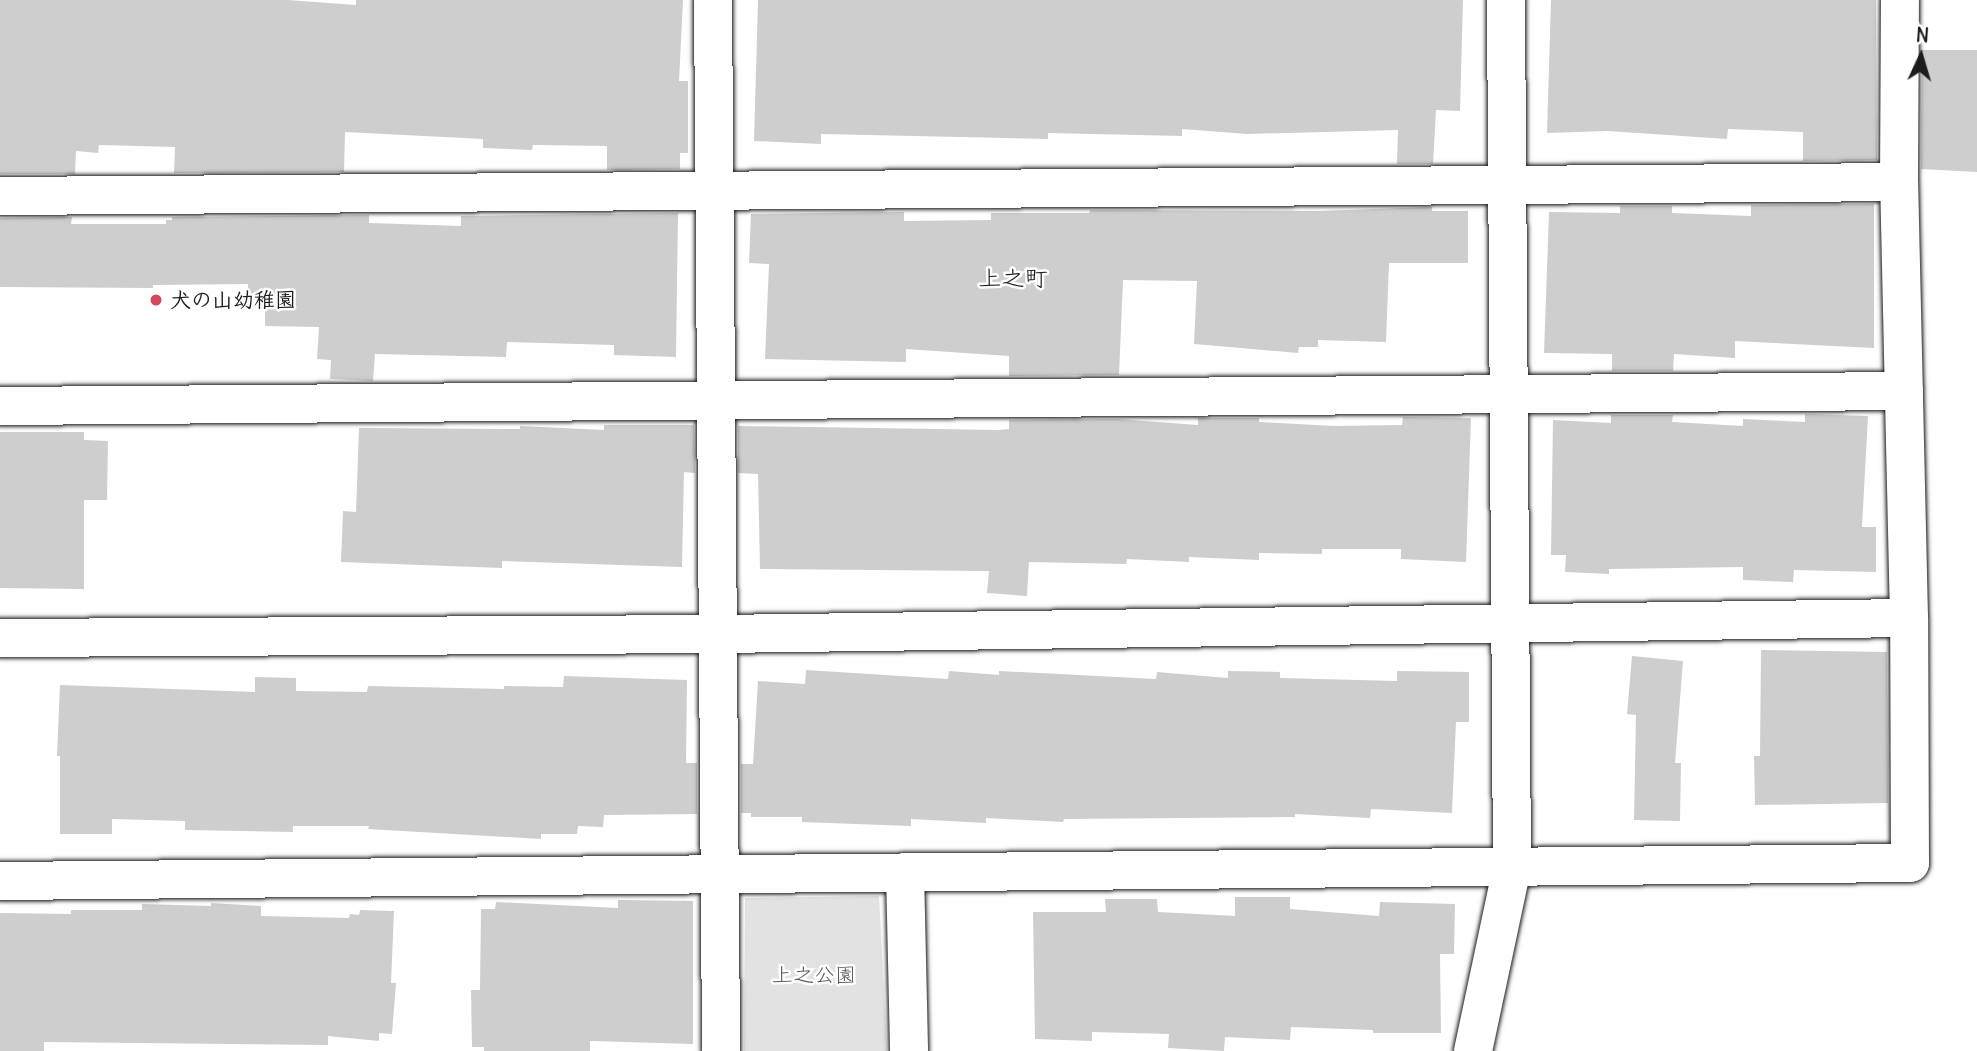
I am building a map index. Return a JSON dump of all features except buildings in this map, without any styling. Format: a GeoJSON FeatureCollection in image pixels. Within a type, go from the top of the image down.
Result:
{"type":"FeatureCollection","features":[{"type":"Feature","properties":{"kind":"street"},"geometry":{"type":"LineString","coordinates":[[713,0],[721,1051]]}},
{"type":"Feature","properties":{"kind":"street"},"geometry":{"type":"LineString","coordinates":[[1473,1051],[1512,867],[1510,394],[1505,185],[1506,0]]}},
{"type":"Feature","properties":{"kind":"street"},"geometry":{"type":"LineString","coordinates":[[0,881],[1910,863],[1909,618],[1899,182],[1900,0]]}},
{"type":"Feature","properties":{"kind":"street"},"geometry":{"type":"LineString","coordinates":[[0,197],[1899,182]]}},
{"type":"Feature","properties":{"kind":"street"},"geometry":{"type":"LineString","coordinates":[[0,406],[1904,390]]}},
{"type":"Feature","properties":{"kind":"street"},"geometry":{"type":"LineString","coordinates":[[0,638],[718,634],[1909,618]]}},
{"type":"Feature","properties":{"kind":"street"},"geometry":{"type":"LineString","coordinates":[[905,872],[909,1051]]}},
{"type":"Feature","properties":{"kind":"green space","name":"上之公園"},"geometry":{"type":"Polygon","coordinates":[[[879,896],[887,1051],[744,1051],[745,898],[879,896]]]}},
{"type":"Feature","properties":{"kind":"place","name":"犬の山幼稚園"},"geometry":{"type":"Point","coordinates":[156,300]}},
{"type":"Feature","properties":{"kind":"district","name":"上之町"},"geometry":{"type":"Point","coordinates":[1013,278]}}]}
